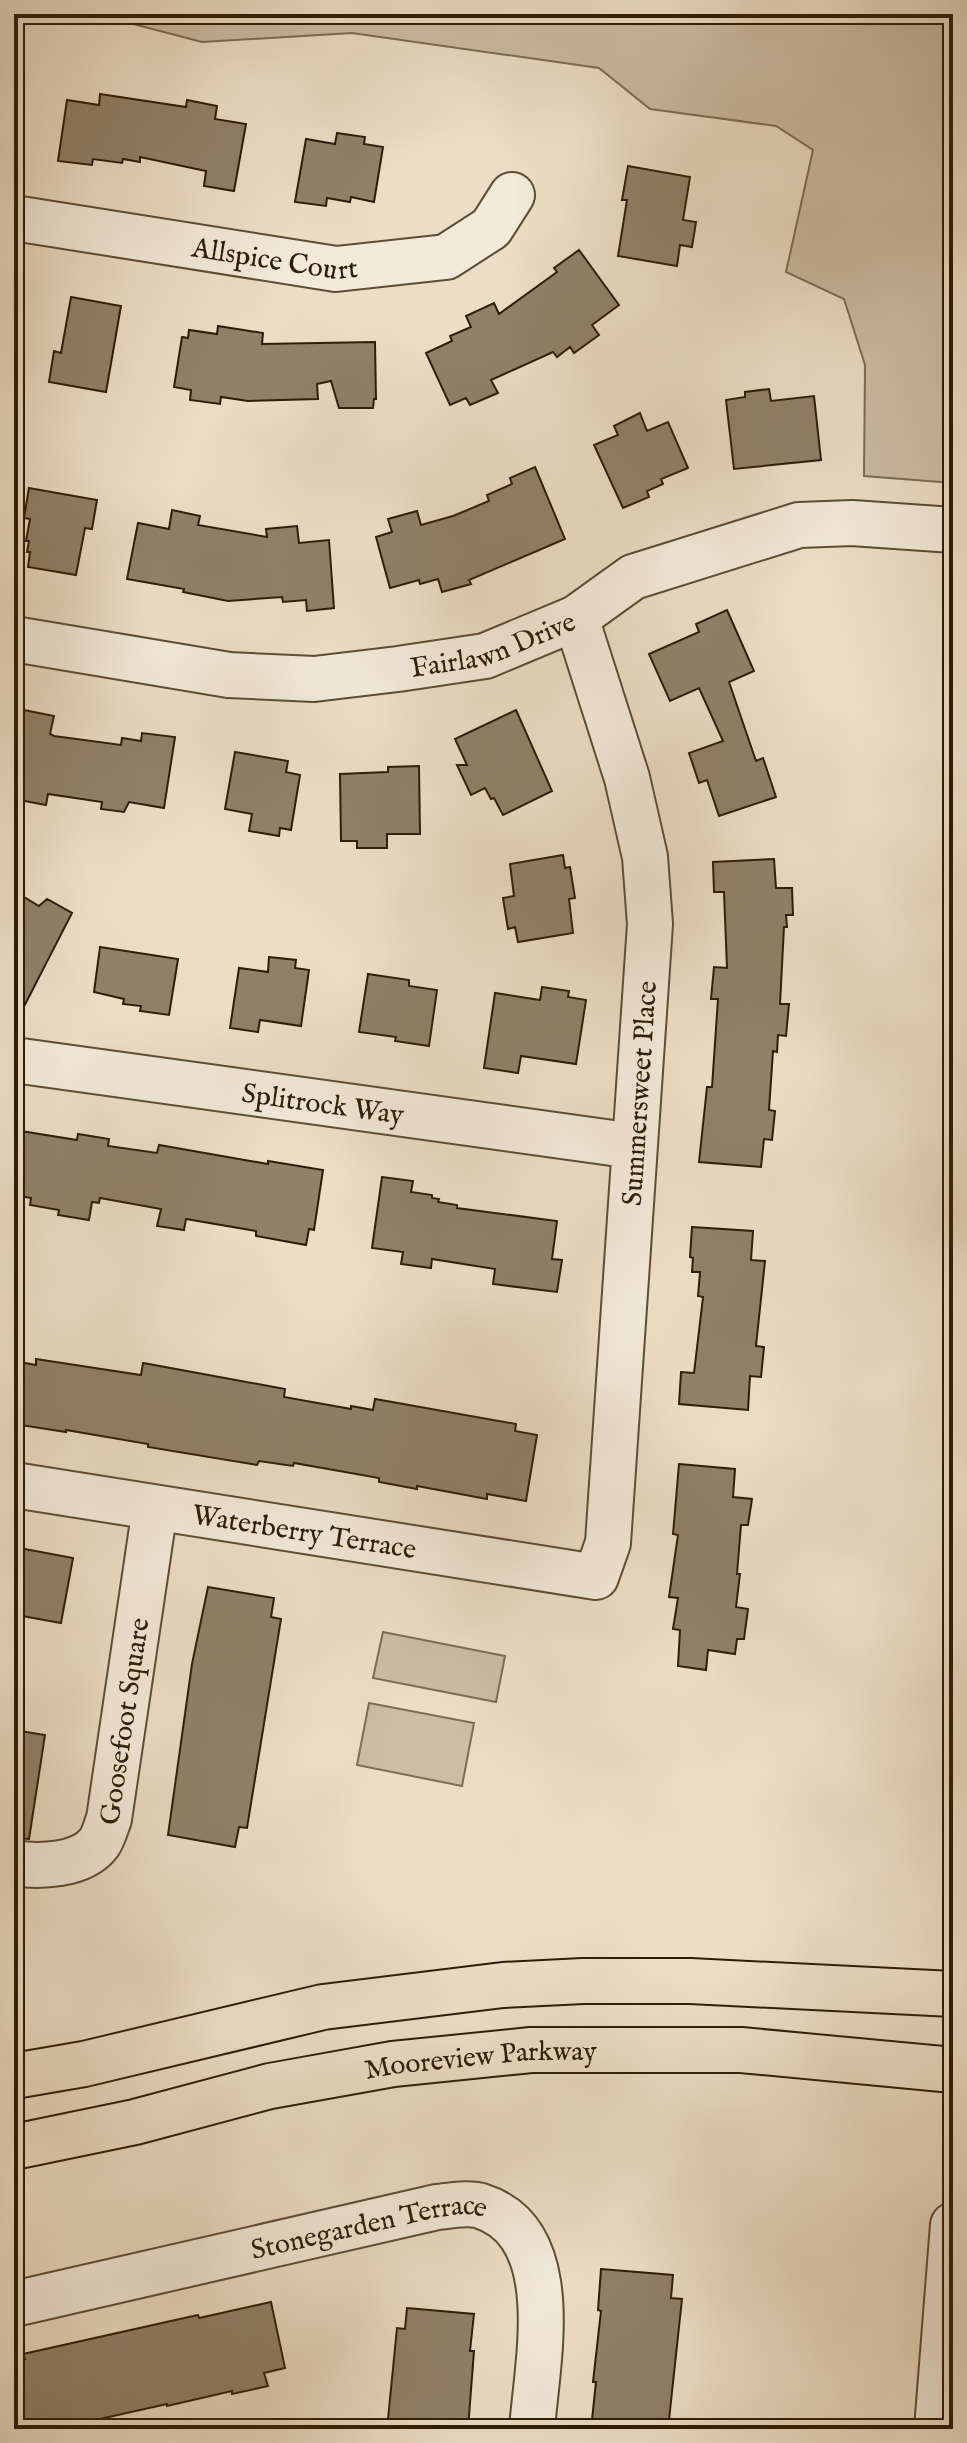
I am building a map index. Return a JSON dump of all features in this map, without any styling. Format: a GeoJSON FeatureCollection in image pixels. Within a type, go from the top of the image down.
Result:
{"type":"FeatureCollection","features":[{"type":"Feature","properties":{"kind":"main road"},"geometry":{"type":"LineString","coordinates":[[14,2076],[84,2064],[323,2007],[503,1985],[690,1981],[953,1994]]}},
{"type":"Feature","properties":{"kind":"main road","name":"Mooreview Parkway"},"geometry":{"type":"LineString","coordinates":[[14,2147],[135,2122],[270,2086],[393,2064],[531,2050],[741,2050],[953,2070]]}},
{"type":"Feature","properties":{"kind":"street","name":"Allspice Court"},"geometry":{"type":"LineString","coordinates":[[14,218],[336,269],[446,257],[491,228],[512,195]]}},
{"type":"Feature","properties":{"kind":"street","name":"Fairlawn Drive"},"geometry":{"type":"LineString","coordinates":[[14,639],[229,675],[314,679],[485,656],[576,618],[633,577],[799,525],[852,523],[953,530]]}},
{"type":"Feature","properties":{"kind":"street","name":"Summersweet Place"},"geometry":{"type":"LineString","coordinates":[[576,618],[627,778],[645,857],[650,924],[608,1543],[596,1577]]}},
{"type":"Feature","properties":{"kind":"street","name":"Splitrock Way"},"geometry":{"type":"LineString","coordinates":[[14,1060],[634,1146]]}},
{"type":"Feature","properties":{"kind":"street","name":"Waterberry Terrace"},"geometry":{"type":"LineString","coordinates":[[14,1485],[596,1577]]}},
{"type":"Feature","properties":{"kind":"street","name":"Goosefoot Square"},"geometry":{"type":"LineString","coordinates":[[14,1863],[34,1866],[81,1857],[99,1843],[109,1819],[155,1508]]}},
{"type":"Feature","properties":{"kind":"street","name":"Stonegarden Terrace"},"geometry":{"type":"LineString","coordinates":[[14,2304],[437,2207],[479,2205],[514,2224],[532,2255],[542,2294],[532,2429]]}},
{"type":"Feature","properties":{"kind":"street"},"geometry":{"type":"LineString","coordinates":[[937,2429],[953,2225]]}},
{"type":"Feature","properties":{"kind":"shaded area"},"geometry":{"type":"Polygon","coordinates":[[[95,14],[953,14],[953,483],[864,476],[865,365],[844,299],[786,272],[813,150],[776,126],[650,109],[599,68],[352,33],[202,42],[95,14]]]}},
{"type":"Feature","properties":{"kind":"shaded area"},"geometry":{"type":"Polygon","coordinates":[[[383,1632],[505,1656],[496,1702],[373,1678],[383,1632]]]}},
{"type":"Feature","properties":{"kind":"shaded area"},"geometry":{"type":"Polygon","coordinates":[[[369,1703],[474,1723],[462,1786],[357,1765],[369,1703]]]}},
{"type":"Feature","properties":{"kind":"building"},"geometry":{"type":"Polygon","coordinates":[[[100,94],[186,107],[187,100],[217,106],[215,119],[246,124],[234,191],[204,186],[206,171],[140,157],[140,162],[123,159],[122,163],[93,159],[92,165],[58,161],[67,100],[99,105],[100,94]]]}},
{"type":"Feature","properties":{"kind":"building"},"geometry":{"type":"Polygon","coordinates":[[[337,133],[365,137],[364,144],[383,147],[374,202],[351,197],[350,202],[327,198],[326,206],[295,202],[306,139],[335,144],[337,133]]]}},
{"type":"Feature","properties":{"kind":"building"},"geometry":{"type":"Polygon","coordinates":[[[628,166],[690,177],[683,220],[696,222],[692,247],[680,245],[677,266],[618,256],[627,200],[622,200],[628,166]]]}},
{"type":"Feature","properties":{"kind":"building"},"geometry":{"type":"Polygon","coordinates":[[[579,250],[619,305],[592,325],[599,335],[574,353],[570,347],[557,357],[553,352],[491,380],[498,393],[470,405],[466,398],[450,405],[426,353],[452,341],[450,336],[471,327],[466,316],[494,303],[499,314],[557,272],[554,268],[579,250]]]}},
{"type":"Feature","properties":{"kind":"building"},"geometry":{"type":"Polygon","coordinates":[[[71,297],[121,306],[106,392],[49,382],[54,351],[61,353],[71,297]]]}},
{"type":"Feature","properties":{"kind":"building"},"geometry":{"type":"Polygon","coordinates":[[[218,326],[263,333],[262,344],[375,342],[376,399],[373,408],[339,408],[331,381],[317,384],[318,399],[248,401],[221,397],[220,404],[190,400],[191,390],[174,387],[182,337],[188,338],[189,330],[217,334],[218,326]]]}},
{"type":"Feature","properties":{"kind":"building"},"geometry":{"type":"Polygon","coordinates":[[[769,389],[771,401],[814,396],[821,460],[734,469],[726,400],[745,397],[745,392],[769,389]]]}},
{"type":"Feature","properties":{"kind":"building"},"geometry":{"type":"Polygon","coordinates":[[[640,413],[647,431],[668,422],[688,468],[661,479],[663,484],[647,491],[649,497],[623,508],[594,445],[618,435],[614,426],[640,413]]]}},
{"type":"Feature","properties":{"kind":"building"},"geometry":{"type":"Polygon","coordinates":[[[535,467],[565,539],[469,580],[471,584],[442,592],[438,579],[420,584],[419,580],[390,588],[376,537],[392,532],[388,519],[417,511],[421,525],[453,516],[489,501],[487,495],[512,484],[510,478],[535,467]]]}},
{"type":"Feature","properties":{"kind":"building"},"geometry":{"type":"Polygon","coordinates":[[[29,488],[97,500],[92,529],[85,528],[76,575],[28,567],[30,552],[27,552],[29,541],[26,541],[30,519],[24,518],[29,488]]]}},
{"type":"Feature","properties":{"kind":"building"},"geometry":{"type":"Polygon","coordinates":[[[172,510],[200,516],[198,525],[267,537],[266,529],[297,526],[299,543],[329,540],[334,608],[307,611],[306,600],[283,602],[282,597],[228,601],[127,579],[138,523],[169,529],[172,510]]]}},
{"type":"Feature","properties":{"kind":"building"},"geometry":{"type":"Polygon","coordinates":[[[727,610],[754,671],[729,682],[756,761],[763,758],[776,797],[719,816],[707,780],[699,783],[689,753],[723,741],[699,688],[670,701],[649,654],[699,632],[696,624],[727,610]]]}},
{"type":"Feature","properties":{"kind":"building"},"geometry":{"type":"Polygon","coordinates":[[[14,708],[54,716],[50,734],[54,736],[121,745],[122,738],[141,741],[142,733],[175,737],[164,808],[129,802],[124,812],[101,809],[102,802],[48,794],[46,805],[14,799],[14,708]]]}},
{"type":"Feature","properties":{"kind":"building"},"geometry":{"type":"Polygon","coordinates":[[[516,710],[552,791],[503,815],[485,788],[471,795],[457,765],[467,765],[455,739],[516,710]]]}},
{"type":"Feature","properties":{"kind":"building"},"geometry":{"type":"Polygon","coordinates":[[[235,752],[288,761],[286,772],[300,775],[291,830],[280,828],[279,836],[249,831],[252,814],[225,809],[235,752]]]}},
{"type":"Feature","properties":{"kind":"building"},"geometry":{"type":"Polygon","coordinates":[[[419,766],[420,834],[387,834],[387,848],[357,848],[357,841],[341,841],[340,774],[388,772],[388,767],[419,766]]]}},
{"type":"Feature","properties":{"kind":"building"},"geometry":{"type":"Polygon","coordinates":[[[563,855],[565,868],[570,867],[575,898],[569,899],[573,933],[518,942],[515,927],[508,929],[503,898],[514,896],[510,864],[563,855]]]}},
{"type":"Feature","properties":{"kind":"building"},"geometry":{"type":"Polygon","coordinates":[[[774,859],[776,888],[792,888],[793,915],[786,915],[787,927],[784,927],[780,1004],[789,1004],[786,1036],[778,1035],[777,1052],[773,1051],[769,1110],[775,1111],[772,1140],[764,1139],[761,1167],[699,1162],[707,1087],[712,1087],[718,999],[711,999],[714,967],[727,968],[724,892],[714,892],[713,862],[774,859]]]}},
{"type":"Feature","properties":{"kind":"building"},"geometry":{"type":"Polygon","coordinates":[[[14,891],[39,906],[47,899],[72,913],[14,1026],[14,891]]]}},
{"type":"Feature","properties":{"kind":"building"},"geometry":{"type":"Polygon","coordinates":[[[100,947],[178,959],[169,1015],[140,1011],[141,1006],[123,1004],[124,999],[94,992],[100,947]]]}},
{"type":"Feature","properties":{"kind":"building"},"geometry":{"type":"Polygon","coordinates":[[[269,957],[296,960],[295,968],[309,970],[301,1026],[260,1020],[258,1032],[230,1028],[239,968],[268,972],[269,957]]]}},
{"type":"Feature","properties":{"kind":"building"},"geometry":{"type":"Polygon","coordinates":[[[368,974],[409,980],[409,986],[437,990],[429,1046],[359,1032],[368,974]]]}},
{"type":"Feature","properties":{"kind":"building"},"geometry":{"type":"Polygon","coordinates":[[[542,987],[569,991],[568,997],[586,1000],[576,1064],[521,1056],[518,1073],[484,1068],[495,993],[540,1000],[542,987]]]}},
{"type":"Feature","properties":{"kind":"building"},"geometry":{"type":"Polygon","coordinates":[[[21,1131],[77,1140],[78,1134],[109,1139],[108,1146],[157,1153],[159,1145],[323,1170],[314,1230],[309,1229],[306,1245],[256,1236],[256,1231],[186,1219],[184,1230],[157,1226],[161,1209],[100,1198],[99,1203],[92,1202],[89,1220],[58,1215],[59,1210],[30,1205],[31,1198],[14,1195],[21,1131]]]}},
{"type":"Feature","properties":{"kind":"building"},"geometry":{"type":"Polygon","coordinates":[[[382,1177],[413,1181],[411,1192],[432,1195],[432,1198],[439,1199],[438,1202],[457,1205],[457,1208],[557,1221],[552,1259],[562,1260],[557,1292],[493,1284],[495,1269],[432,1259],[431,1268],[401,1264],[403,1252],[372,1248],[382,1177]]]}},
{"type":"Feature","properties":{"kind":"building"},"geometry":{"type":"Polygon","coordinates":[[[692,1227],[753,1231],[751,1260],[765,1261],[756,1346],[764,1347],[761,1377],[750,1376],[748,1410],[679,1404],[681,1372],[694,1373],[703,1297],[698,1296],[700,1272],[692,1272],[692,1227]]]}},
{"type":"Feature","properties":{"kind":"building"},"geometry":{"type":"Polygon","coordinates":[[[36,1359],[141,1375],[143,1363],[285,1389],[284,1397],[351,1409],[351,1406],[373,1410],[375,1399],[516,1424],[515,1431],[537,1435],[526,1501],[487,1494],[487,1499],[417,1486],[417,1489],[379,1482],[379,1478],[294,1463],[293,1466],[259,1461],[257,1465],[66,1430],[14,1424],[14,1361],[36,1365],[36,1359]]]}},
{"type":"Feature","properties":{"kind":"building"},"geometry":{"type":"Polygon","coordinates":[[[679,1464],[735,1469],[733,1497],[752,1499],[748,1525],[741,1525],[737,1574],[740,1574],[736,1607],[748,1609],[744,1639],[737,1639],[735,1654],[708,1650],[706,1670],[678,1666],[680,1630],[673,1629],[678,1598],[669,1597],[678,1535],[673,1534],[679,1464]]]}},
{"type":"Feature","properties":{"kind":"building"},"geometry":{"type":"Polygon","coordinates":[[[14,1547],[73,1558],[61,1623],[22,1616],[23,1612],[14,1610],[14,1547]]]}},
{"type":"Feature","properties":{"kind":"building"},"geometry":{"type":"Polygon","coordinates":[[[208,1587],[274,1598],[271,1617],[281,1619],[247,1828],[239,1827],[235,1847],[168,1835],[192,1664],[208,1587]]]}},
{"type":"Feature","properties":{"kind":"building"},"geometry":{"type":"Polygon","coordinates":[[[14,1730],[45,1735],[29,1839],[14,1838],[14,1730]]]}},
{"type":"Feature","properties":{"kind":"building"},"geometry":{"type":"Polygon","coordinates":[[[601,2269],[673,2275],[671,2298],[682,2299],[668,2429],[591,2429],[601,2311],[598,2310],[601,2269]]]}},
{"type":"Feature","properties":{"kind":"building"},"geometry":{"type":"Polygon","coordinates":[[[271,2302],[285,2368],[264,2373],[268,2386],[55,2429],[14,2429],[14,2362],[25,2359],[23,2354],[271,2302]]]}},
{"type":"Feature","properties":{"kind":"building"},"geometry":{"type":"Polygon","coordinates":[[[407,2308],[474,2314],[468,2429],[404,2429],[405,2420],[388,2419],[397,2328],[405,2329],[407,2308]]]}}]}
